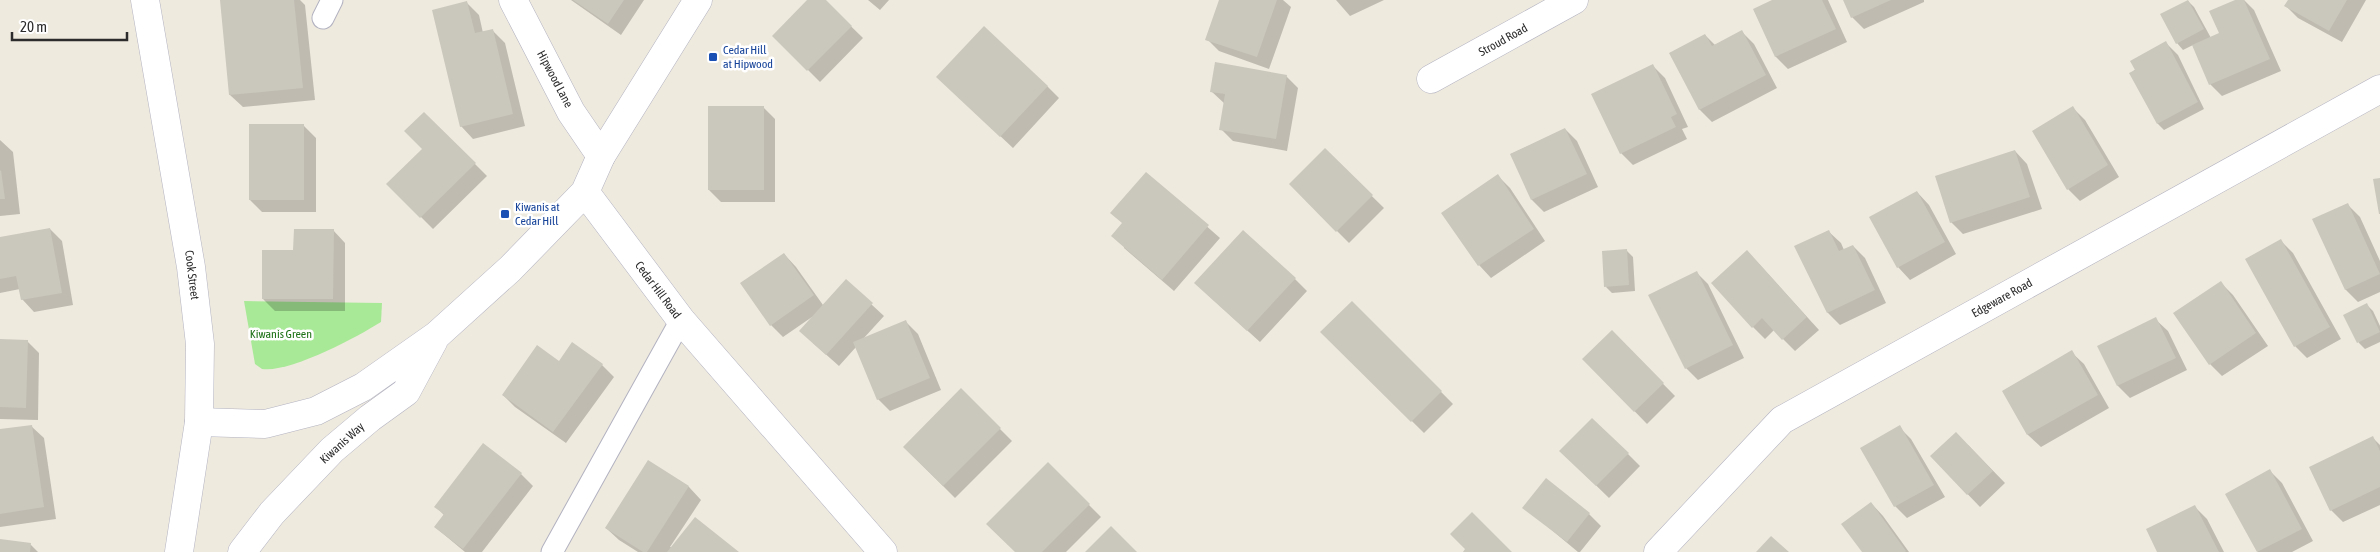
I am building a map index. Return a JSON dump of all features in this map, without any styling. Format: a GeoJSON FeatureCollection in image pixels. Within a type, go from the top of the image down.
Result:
{"type":"FeatureCollection","features":[{"type":"Feature","properties":{"kind":"street","name":"Cook Street"},"geometry":{"type":"LineString","coordinates":[[145,0],[192,267],[200,344],[199,422],[179,552]]}},
{"type":"Feature","properties":{"kind":"street","name":"Hipwood Lane"},"geometry":{"type":"LineString","coordinates":[[513,0],[571,112],[601,156]]}},
{"type":"Feature","properties":{"kind":"street"},"geometry":{"type":"LineString","coordinates":[[585,192],[601,156],[698,0]]}},
{"type":"Feature","properties":{"kind":"street","name":"Stroud Road"},"geometry":{"type":"LineString","coordinates":[[1431,79],[1574,0]]}},
{"type":"Feature","properties":{"kind":"street","name":"Edgeware Road"},"geometry":{"type":"LineString","coordinates":[[1658,552],[1782,420],[2380,89]]}},
{"type":"Feature","properties":{"kind":"street","name":"Kiwanis Way"},"geometry":{"type":"LineString","coordinates":[[199,422],[265,424],[316,411],[363,387],[437,334],[510,269],[585,192]]}},
{"type":"Feature","properties":{"kind":"street","name":"Cedar Hill Road"},"geometry":{"type":"LineString","coordinates":[[585,192],[681,320],[883,552]]}},
{"type":"Feature","properties":{"kind":"street","name":"Kiwanis Way"},"geometry":{"type":"LineString","coordinates":[[242,552],[272,513],[332,450],[370,418],[406,392],[437,334]]}},
{"type":"Feature","properties":{"kind":"lane"},"geometry":{"type":"LineString","coordinates":[[552,552],[681,320]]}},
{"type":"Feature","properties":{"kind":"green space","name":"Kiwanis Green"},"geometry":{"type":"Polygon","coordinates":[[[244,301],[382,303],[381,322],[340,345],[306,360],[274,369],[262,369],[255,364],[244,301]]]}},
{"type":"Feature","properties":{"kind":"building"},"geometry":{"type":"Polygon","coordinates":[[[220,0],[294,0],[303,88],[229,95],[220,0]]]}},
{"type":"Feature","properties":{"kind":"building"},"geometry":{"type":"Polygon","coordinates":[[[573,0],[624,0],[608,24],[573,0]]]}},
{"type":"Feature","properties":{"kind":"building"},"geometry":{"type":"Polygon","coordinates":[[[807,0],[826,0],[852,26],[807,71],[772,36],[807,0]]]}},
{"type":"Feature","properties":{"kind":"building"},"geometry":{"type":"Polygon","coordinates":[[[1219,0],[1277,0],[1257,57],[1205,40],[1219,0]]]}},
{"type":"Feature","properties":{"kind":"building"},"geometry":{"type":"Polygon","coordinates":[[[1772,0],[1822,0],[1836,29],[1775,57],[1753,9],[1772,0]]]}},
{"type":"Feature","properties":{"kind":"building"},"geometry":{"type":"Polygon","coordinates":[[[1843,0],[1891,0],[1851,18],[1843,0]]]}},
{"type":"Feature","properties":{"kind":"building"},"geometry":{"type":"Polygon","coordinates":[[[2188,0],[2204,29],[2176,44],[2160,14],[2188,0]]]}},
{"type":"Feature","properties":{"kind":"building"},"geometry":{"type":"Polygon","coordinates":[[[2235,0],[2244,0],[2270,59],[2209,85],[2192,45],[2219,33],[2209,11],[2235,0]]]}},
{"type":"Feature","properties":{"kind":"building"},"geometry":{"type":"Polygon","coordinates":[[[2288,0],[2347,0],[2329,31],[2284,6],[2288,0]]]}},
{"type":"Feature","properties":{"kind":"building"},"geometry":{"type":"Polygon","coordinates":[[[467,1],[475,33],[493,29],[513,114],[460,127],[432,10],[467,1]]]}},
{"type":"Feature","properties":{"kind":"building"},"geometry":{"type":"Polygon","coordinates":[[[984,26],[1048,86],[1000,137],[936,77],[984,26]]]}},
{"type":"Feature","properties":{"kind":"building"},"geometry":{"type":"Polygon","coordinates":[[[1742,30],[1766,75],[1699,110],[1669,53],[1705,34],[1712,46],[1742,30]]]}},
{"type":"Feature","properties":{"kind":"building"},"geometry":{"type":"Polygon","coordinates":[[[2166,41],[2198,102],[2157,124],[2129,73],[2135,70],[2130,61],[2166,41]]]}},
{"type":"Feature","properties":{"kind":"building"},"geometry":{"type":"Polygon","coordinates":[[[1215,62],[1287,75],[1276,139],[1219,130],[1225,94],[1210,92],[1215,62]]]}},
{"type":"Feature","properties":{"kind":"building"},"geometry":{"type":"Polygon","coordinates":[[[1653,64],[1677,114],[1671,117],[1676,127],[1620,154],[1591,94],[1653,64]]]}},
{"type":"Feature","properties":{"kind":"building"},"geometry":{"type":"Polygon","coordinates":[[[708,106],[764,106],[764,190],[708,190],[708,106]]]}},
{"type":"Feature","properties":{"kind":"building"},"geometry":{"type":"Polygon","coordinates":[[[2073,106],[2108,165],[2067,190],[2032,131],[2073,106]]]}},
{"type":"Feature","properties":{"kind":"building"},"geometry":{"type":"Polygon","coordinates":[[[424,112],[476,163],[420,218],[386,184],[422,149],[404,131],[424,112]]]}},
{"type":"Feature","properties":{"kind":"building"},"geometry":{"type":"Polygon","coordinates":[[[249,124],[304,124],[304,200],[249,200],[249,124]]]}},
{"type":"Feature","properties":{"kind":"building"},"geometry":{"type":"Polygon","coordinates":[[[1565,128],[1587,174],[1531,200],[1510,154],[1565,128]]]}},
{"type":"Feature","properties":{"kind":"building"},"geometry":{"type":"Polygon","coordinates":[[[1325,148],[1373,195],[1336,232],[1289,184],[1325,148]]]}},
{"type":"Feature","properties":{"kind":"building"},"geometry":{"type":"Polygon","coordinates":[[[2015,150],[2030,197],[1950,223],[1935,176],[2015,150]]]}},
{"type":"Feature","properties":{"kind":"building"},"geometry":{"type":"Polygon","coordinates":[[[1,170],[5,199],[0,199],[1,170]]]}},
{"type":"Feature","properties":{"kind":"building"},"geometry":{"type":"Polygon","coordinates":[[[1146,172],[1209,225],[1162,280],[1111,236],[1122,223],[1110,213],[1146,172]]]}},
{"type":"Feature","properties":{"kind":"building"},"geometry":{"type":"Polygon","coordinates":[[[1498,174],[1534,229],[1478,266],[1441,213],[1498,174]]]}},
{"type":"Feature","properties":{"kind":"building"},"geometry":{"type":"Polygon","coordinates":[[[2380,178],[2380,214],[2379,214],[2373,179],[2380,178]]]}},
{"type":"Feature","properties":{"kind":"building"},"geometry":{"type":"Polygon","coordinates":[[[1917,191],[1945,242],[1897,268],[1869,217],[1917,191]]]}},
{"type":"Feature","properties":{"kind":"building"},"geometry":{"type":"Polygon","coordinates":[[[2348,203],[2380,274],[2345,290],[2312,219],[2348,203]]]}},
{"type":"Feature","properties":{"kind":"building"},"geometry":{"type":"Polygon","coordinates":[[[50,228],[62,293],[21,300],[16,276],[0,279],[0,237],[50,228]]]}},
{"type":"Feature","properties":{"kind":"building"},"geometry":{"type":"Polygon","coordinates":[[[294,229],[334,229],[333,299],[262,299],[262,250],[293,250],[294,229]]]}},
{"type":"Feature","properties":{"kind":"building"},"geometry":{"type":"Polygon","coordinates":[[[1243,230],[1296,278],[1247,331],[1194,283],[1243,230]]]}},
{"type":"Feature","properties":{"kind":"building"},"geometry":{"type":"Polygon","coordinates":[[[1829,230],[1839,251],[1853,245],[1875,290],[1827,313],[1794,246],[1829,230]]]}},
{"type":"Feature","properties":{"kind":"building"},"geometry":{"type":"Polygon","coordinates":[[[2281,239],[2330,327],[2294,347],[2245,259],[2281,239]]]}},
{"type":"Feature","properties":{"kind":"building"},"geometry":{"type":"Polygon","coordinates":[[[1627,249],[1629,285],[1604,287],[1602,251],[1627,249]]]}},
{"type":"Feature","properties":{"kind":"building"},"geometry":{"type":"Polygon","coordinates":[[[1747,250],[1807,317],[1782,340],[1762,318],[1752,328],[1711,283],[1747,250]]]}},
{"type":"Feature","properties":{"kind":"building"},"geometry":{"type":"Polygon","coordinates":[[[784,253],[814,295],[770,326],[740,283],[784,253]]]}},
{"type":"Feature","properties":{"kind":"building"},"geometry":{"type":"Polygon","coordinates":[[[1697,271],[1733,345],[1685,369],[1648,295],[1697,271]]]}},
{"type":"Feature","properties":{"kind":"building"},"geometry":{"type":"Polygon","coordinates":[[[846,279],[873,303],[826,355],[799,331],[846,279]]]}},
{"type":"Feature","properties":{"kind":"building"},"geometry":{"type":"Polygon","coordinates":[[[2221,281],[2256,333],[2209,365],[2173,313],[2221,281]]]}},
{"type":"Feature","properties":{"kind":"building"},"geometry":{"type":"Polygon","coordinates":[[[1352,301],[1442,391],[1411,422],[1320,332],[1352,301]]]}},
{"type":"Feature","properties":{"kind":"building"},"geometry":{"type":"Polygon","coordinates":[[[2367,303],[2380,332],[2357,343],[2343,315],[2367,303]]]}},
{"type":"Feature","properties":{"kind":"building"},"geometry":{"type":"Polygon","coordinates":[[[2156,317],[2176,358],[2117,386],[2097,346],[2156,317]]]}},
{"type":"Feature","properties":{"kind":"building"},"geometry":{"type":"Polygon","coordinates":[[[906,320],[930,378],[877,400],[853,342],[906,320]]]}},
{"type":"Feature","properties":{"kind":"building"},"geometry":{"type":"Polygon","coordinates":[[[1612,330],[1664,383],[1634,412],[1582,359],[1612,330]]]}},
{"type":"Feature","properties":{"kind":"building"},"geometry":{"type":"Polygon","coordinates":[[[0,339],[28,340],[26,408],[0,407],[0,339]]]}},
{"type":"Feature","properties":{"kind":"building"},"geometry":{"type":"Polygon","coordinates":[[[572,342],[603,364],[553,432],[502,395],[537,345],[559,361],[572,342]]]}},
{"type":"Feature","properties":{"kind":"building"},"geometry":{"type":"Polygon","coordinates":[[[2072,350],[2098,395],[2027,435],[2002,391],[2072,350]]]}},
{"type":"Feature","properties":{"kind":"building"},"geometry":{"type":"Polygon","coordinates":[[[961,388],[1001,428],[943,486],[903,447],[961,388]]]}},
{"type":"Feature","properties":{"kind":"building"},"geometry":{"type":"Polygon","coordinates":[[[1592,418],[1629,453],[1596,486],[1559,451],[1592,418]]]}},
{"type":"Feature","properties":{"kind":"building"},"geometry":{"type":"Polygon","coordinates":[[[32,425],[44,507],[0,514],[0,429],[32,425]]]}},
{"type":"Feature","properties":{"kind":"building"},"geometry":{"type":"Polygon","coordinates":[[[1900,425],[1934,485],[1894,507],[1860,448],[1900,425]]]}},
{"type":"Feature","properties":{"kind":"building"},"geometry":{"type":"Polygon","coordinates":[[[1956,432],[1993,471],[1967,495],[1930,456],[1956,432]]]}},
{"type":"Feature","properties":{"kind":"building"},"geometry":{"type":"Polygon","coordinates":[[[2373,436],[2380,451],[2380,487],[2330,511],[2309,467],[2373,436]]]}},
{"type":"Feature","properties":{"kind":"building"},"geometry":{"type":"Polygon","coordinates":[[[483,443],[522,473],[463,549],[434,527],[444,514],[434,507],[483,443]]]}},
{"type":"Feature","properties":{"kind":"building"},"geometry":{"type":"Polygon","coordinates":[[[648,460],[689,486],[647,552],[643,552],[605,528],[648,460]]]}},
{"type":"Feature","properties":{"kind":"building"},"geometry":{"type":"Polygon","coordinates":[[[1048,462],[1090,504],[1042,552],[1015,552],[986,524],[1048,462]]]}},
{"type":"Feature","properties":{"kind":"building"},"geometry":{"type":"Polygon","coordinates":[[[2270,469],[2302,529],[2257,552],[2225,494],[2270,469]]]}},
{"type":"Feature","properties":{"kind":"building"},"geometry":{"type":"Polygon","coordinates":[[[1546,478],[1590,513],[1567,542],[1522,508],[1546,478]]]}},
{"type":"Feature","properties":{"kind":"building"},"geometry":{"type":"Polygon","coordinates":[[[1871,502],[1905,552],[1862,552],[1841,524],[1871,502]]]}},
{"type":"Feature","properties":{"kind":"building"},"geometry":{"type":"Polygon","coordinates":[[[2195,505],[2219,552],[2157,552],[2146,529],[2195,505]]]}},
{"type":"Feature","properties":{"kind":"building"},"geometry":{"type":"Polygon","coordinates":[[[1472,512],[1512,552],[1463,552],[1465,549],[1450,534],[1472,512]]]}},
{"type":"Feature","properties":{"kind":"building"},"geometry":{"type":"Polygon","coordinates":[[[695,517],[739,552],[667,552],[695,517]]]}},
{"type":"Feature","properties":{"kind":"building"},"geometry":{"type":"Polygon","coordinates":[[[1111,526],[1137,552],[1085,552],[1111,526]]]}},
{"type":"Feature","properties":{"kind":"building"},"geometry":{"type":"Polygon","coordinates":[[[1771,536],[1789,552],[1756,552],[1771,536]]]}},
{"type":"Feature","properties":{"kind":"building"},"geometry":{"type":"Polygon","coordinates":[[[0,539],[31,543],[30,552],[0,552],[0,539]]]}},
{"type":"Feature","properties":{"kind":"place","name":"Cedar Hill at Hipwood"},"geometry":{"type":"Point","coordinates":[713,57]}},
{"type":"Feature","properties":{"kind":"place","name":"Kiwanis at Cedar Hill"},"geometry":{"type":"Point","coordinates":[505,214]}}]}
